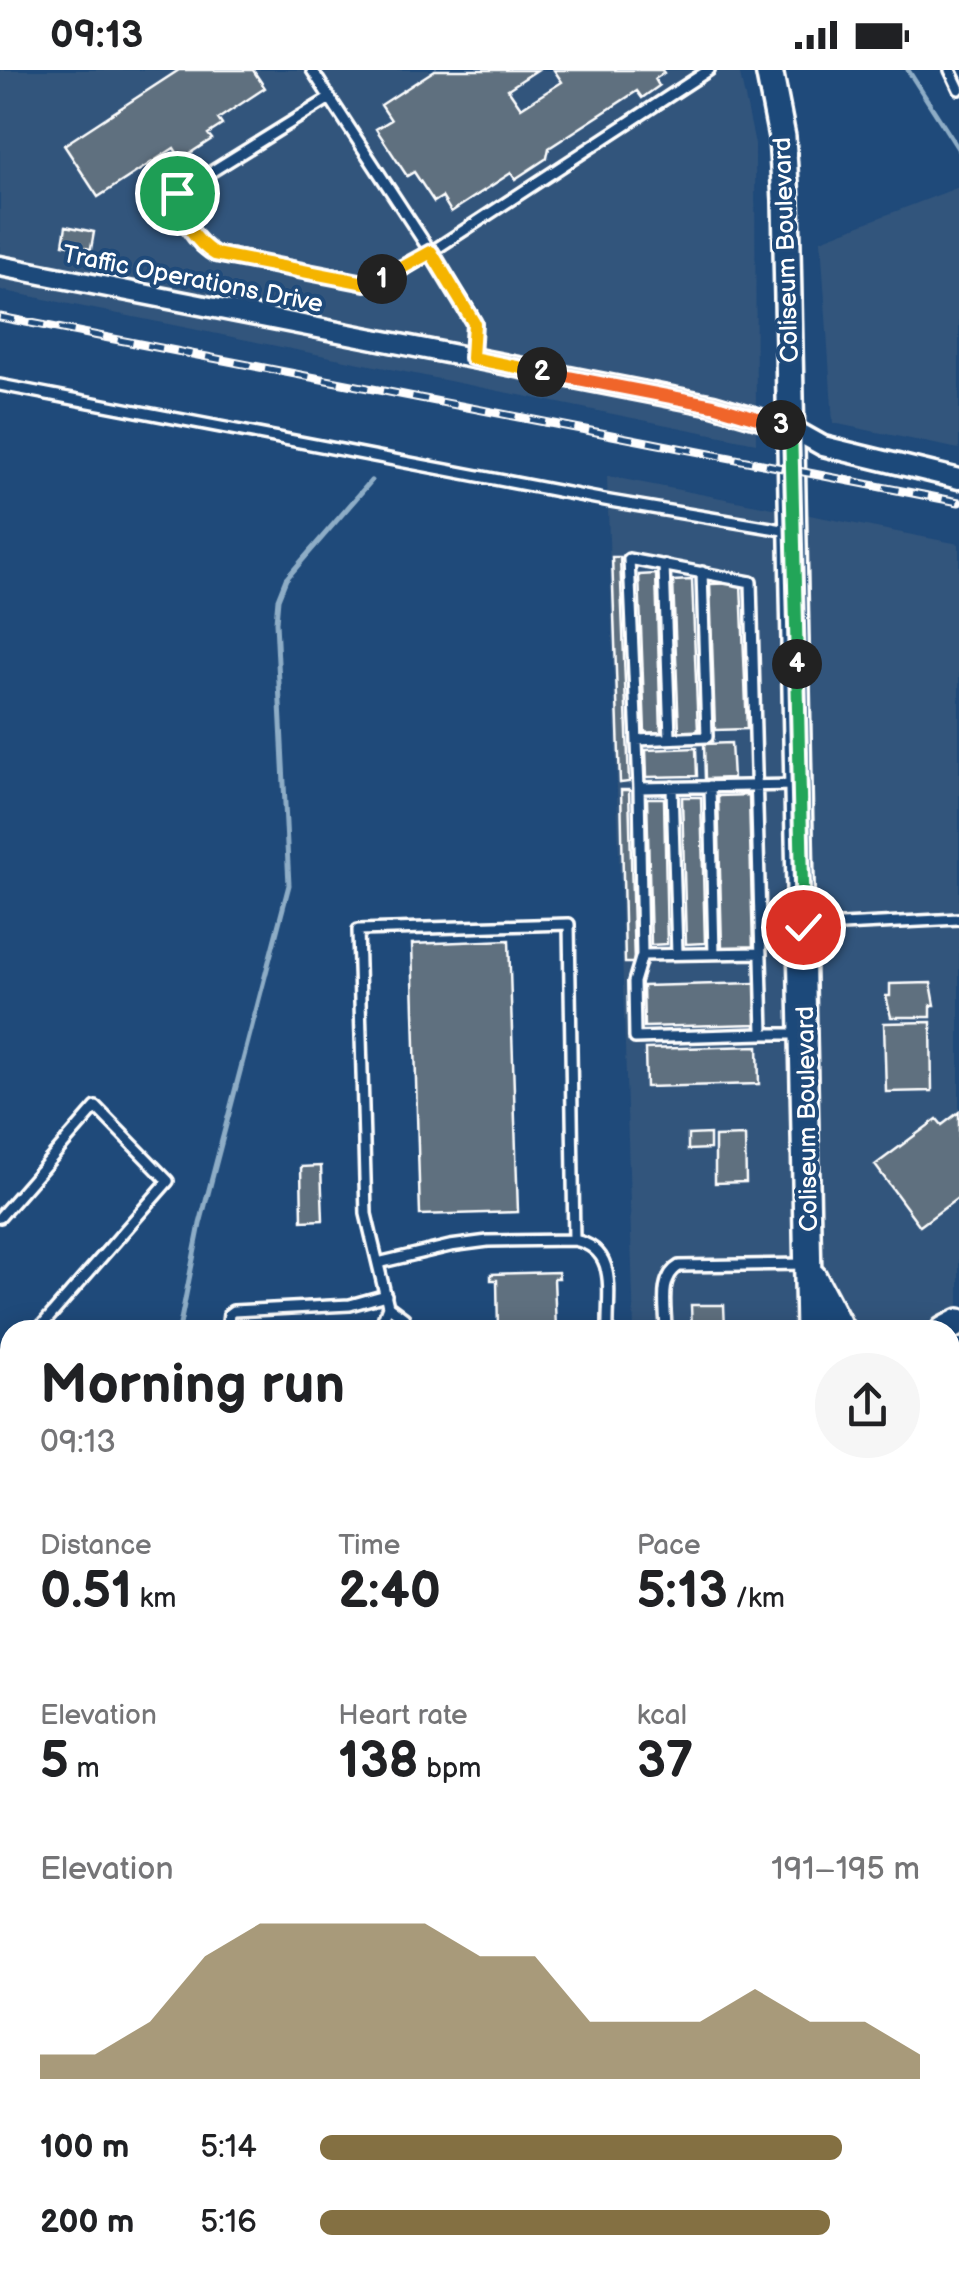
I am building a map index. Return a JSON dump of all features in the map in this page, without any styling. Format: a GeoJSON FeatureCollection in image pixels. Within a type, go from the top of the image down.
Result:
{"type":"FeatureCollection","features":[{"type":"Feature","properties":{"kind":"main road","name":"Coliseum Boulevard"},"geometry":{"type":"LineString","coordinates":[[769,70],[785,168],[809,1320]]}},
{"type":"Feature","properties":{"kind":"main road"},"geometry":{"type":"LineString","coordinates":[[808,1264],[836,1320]]}},
{"type":"Feature","properties":{"kind":"street","name":"Traffic Operations Drive"},"geometry":{"type":"LineString","coordinates":[[0,266],[713,405],[791,428],[823,446],[959,479]]}},
{"type":"Feature","properties":{"kind":"lane"},"geometry":{"type":"LineString","coordinates":[[312,70],[474,323],[472,358]]}},
{"type":"Feature","properties":{"kind":"lane"},"geometry":{"type":"LineString","coordinates":[[330,98],[177,193],[178,208],[202,246],[215,254],[365,283],[395,274],[710,70]]}},
{"type":"Feature","properties":{"kind":"lane"},"geometry":{"type":"LineString","coordinates":[[950,70],[959,89]]}},
{"type":"Feature","properties":{"kind":"lane"},"geometry":{"type":"LineString","coordinates":[[0,385],[591,498],[794,532]]}},
{"type":"Feature","properties":{"kind":"lane"},"geometry":{"type":"LineString","coordinates":[[763,1034],[751,582],[630,558],[642,955],[634,982],[636,1038],[804,1034]]}},
{"type":"Feature","properties":{"kind":"lane"},"geometry":{"type":"LineString","coordinates":[[664,565],[670,738]]}},
{"type":"Feature","properties":{"kind":"lane"},"geometry":{"type":"LineString","coordinates":[[637,740],[707,737],[702,572]]}},
{"type":"Feature","properties":{"kind":"lane"},"geometry":{"type":"LineString","coordinates":[[639,788],[800,785]]}},
{"type":"Feature","properties":{"kind":"lane"},"geometry":{"type":"LineString","coordinates":[[710,786],[714,954]]}},
{"type":"Feature","properties":{"kind":"lane"},"geometry":{"type":"LineString","coordinates":[[672,787],[677,954]]}},
{"type":"Feature","properties":{"kind":"lane"},"geometry":{"type":"LineString","coordinates":[[803,927],[959,919]]}},
{"type":"Feature","properties":{"kind":"lane"},"geometry":{"type":"LineString","coordinates":[[383,1320],[388,1306],[366,1214],[358,930],[569,924],[574,1240]]}},
{"type":"Feature","properties":{"kind":"lane"},"geometry":{"type":"LineString","coordinates":[[642,955],[761,953]]}},
{"type":"Feature","properties":{"kind":"lane"},"geometry":{"type":"LineString","coordinates":[[0,1217],[96,1107],[168,1182],[47,1320]]}},
{"type":"Feature","properties":{"kind":"lane"},"geometry":{"type":"LineString","coordinates":[[378,1263],[445,1246],[488,1241],[574,1240],[593,1244],[603,1255],[607,1320]]}},
{"type":"Feature","properties":{"kind":"lane"},"geometry":{"type":"LineString","coordinates":[[666,1320],[665,1280],[679,1266],[808,1264]]}},
{"type":"Feature","properties":{"kind":"lane"},"geometry":{"type":"LineString","coordinates":[[228,1320],[234,1311],[350,1305],[386,1295]]}},
{"type":"Feature","properties":{"kind":"lane"},"geometry":{"type":"LineString","coordinates":[[388,1306],[404,1320]]}},
{"type":"Feature","properties":{"kind":"shaded area"},"geometry":{"type":"Polygon","coordinates":[[[0,70],[739,70],[755,144],[756,443],[0,290],[0,70]]]}},
{"type":"Feature","properties":{"kind":"shaded area"},"geometry":{"type":"Polygon","coordinates":[[[959,187],[959,449],[833,423],[821,240],[959,187]]]}},
{"type":"Feature","properties":{"kind":"shaded area"},"geometry":{"type":"Polygon","coordinates":[[[607,476],[959,544],[959,1320],[634,1320],[607,476]]]}},
{"type":"Feature","properties":{"kind":"building"},"geometry":{"type":"Polygon","coordinates":[[[179,70],[253,70],[265,88],[218,119],[222,125],[208,134],[212,139],[181,159],[174,148],[98,197],[64,145],[179,70]]]}},
{"type":"Feature","properties":{"kind":"building"},"geometry":{"type":"Polygon","coordinates":[[[435,70],[537,70],[508,89],[521,108],[562,82],[554,70],[664,73],[655,79],[659,86],[642,98],[637,91],[549,148],[547,158],[515,179],[511,173],[451,212],[442,197],[434,202],[414,172],[407,176],[376,129],[391,120],[381,105],[435,70]]]}},
{"type":"Feature","properties":{"kind":"building"},"geometry":{"type":"Polygon","coordinates":[[[66,226],[94,232],[91,249],[63,244],[66,226]]]}},
{"type":"Feature","properties":{"kind":"building"},"geometry":{"type":"Polygon","coordinates":[[[612,557],[620,557],[629,782],[620,783],[612,557]]]}},
{"type":"Feature","properties":{"kind":"building"},"geometry":{"type":"Polygon","coordinates":[[[656,574],[661,732],[645,733],[639,575],[656,574]]]}},
{"type":"Feature","properties":{"kind":"building"},"geometry":{"type":"Polygon","coordinates":[[[692,580],[698,731],[679,732],[673,581],[692,580]]]}},
{"type":"Feature","properties":{"kind":"building"},"geometry":{"type":"Polygon","coordinates":[[[741,583],[747,729],[715,730],[710,584],[741,583]]]}},
{"type":"Feature","properties":{"kind":"building"},"geometry":{"type":"Polygon","coordinates":[[[731,743],[733,778],[705,779],[704,744],[731,743]]]}},
{"type":"Feature","properties":{"kind":"building"},"geometry":{"type":"Polygon","coordinates":[[[696,748],[697,776],[647,777],[646,750],[696,748]]]}},
{"type":"Feature","properties":{"kind":"building"},"geometry":{"type":"Polygon","coordinates":[[[621,790],[629,790],[634,963],[625,963],[621,790]]]}},
{"type":"Feature","properties":{"kind":"building"},"geometry":{"type":"Polygon","coordinates":[[[749,795],[753,949],[722,949],[718,796],[749,795]]]}},
{"type":"Feature","properties":{"kind":"building"},"geometry":{"type":"Polygon","coordinates":[[[682,797],[701,797],[705,943],[686,944],[682,797]]]}},
{"type":"Feature","properties":{"kind":"building"},"geometry":{"type":"Polygon","coordinates":[[[647,798],[664,798],[667,944],[651,945],[647,798]]]}},
{"type":"Feature","properties":{"kind":"building"},"geometry":{"type":"Polygon","coordinates":[[[509,940],[518,1212],[420,1215],[412,944],[509,940]]]}},
{"type":"Feature","properties":{"kind":"building"},"geometry":{"type":"Polygon","coordinates":[[[756,983],[757,1024],[644,1027],[643,986],[756,983]]]}},
{"type":"Feature","properties":{"kind":"building"},"geometry":{"type":"Polygon","coordinates":[[[931,983],[935,1005],[931,1005],[931,1017],[891,1017],[886,996],[890,996],[890,984],[931,983]]]}},
{"type":"Feature","properties":{"kind":"building"},"geometry":{"type":"Polygon","coordinates":[[[931,1022],[932,1091],[886,1092],[884,1023],[931,1022]]]}},
{"type":"Feature","properties":{"kind":"building"},"geometry":{"type":"Polygon","coordinates":[[[758,1046],[759,1084],[646,1087],[645,1049],[758,1046]]]}},
{"type":"Feature","properties":{"kind":"building"},"geometry":{"type":"Polygon","coordinates":[[[959,1112],[959,1197],[920,1226],[875,1165],[937,1119],[942,1125],[959,1112]]]}},
{"type":"Feature","properties":{"kind":"building"},"geometry":{"type":"Polygon","coordinates":[[[710,1134],[710,1149],[688,1150],[688,1135],[710,1134]]]}},
{"type":"Feature","properties":{"kind":"building"},"geometry":{"type":"Polygon","coordinates":[[[745,1136],[746,1182],[715,1183],[715,1137],[745,1136]]]}},
{"type":"Feature","properties":{"kind":"building"},"geometry":{"type":"Polygon","coordinates":[[[321,1166],[323,1220],[302,1221],[301,1167],[321,1166]]]}},
{"type":"Feature","properties":{"kind":"building"},"geometry":{"type":"Polygon","coordinates":[[[558,1272],[559,1278],[554,1278],[556,1320],[498,1320],[497,1280],[491,1280],[491,1274],[558,1272]]]}},
{"type":"Feature","properties":{"kind":"building"},"geometry":{"type":"Polygon","coordinates":[[[691,1305],[724,1305],[725,1320],[692,1320],[691,1305]]]}},
{"type":"Feature","properties":{"kind":"waterway"},"geometry":{"type":"LineString","coordinates":[[908,70],[959,150]]}},
{"type":"Feature","properties":{"kind":"waterway"},"geometry":{"type":"LineString","coordinates":[[181,1320],[200,1224],[289,885],[278,599],[286,579],[371,481]]}},
{"type":"Feature","properties":{"kind":"railway"},"geometry":{"type":"LineString","coordinates":[[0,317],[959,502]]}},
{"type":"Feature","properties":{"kind":"route"},"geometry":{"type":"LineString","coordinates":[[177,193],[178,208],[202,246],[215,254],[365,283],[395,274],[431,252],[474,323],[472,358],[713,405],[791,428],[803,927]]}}]}
